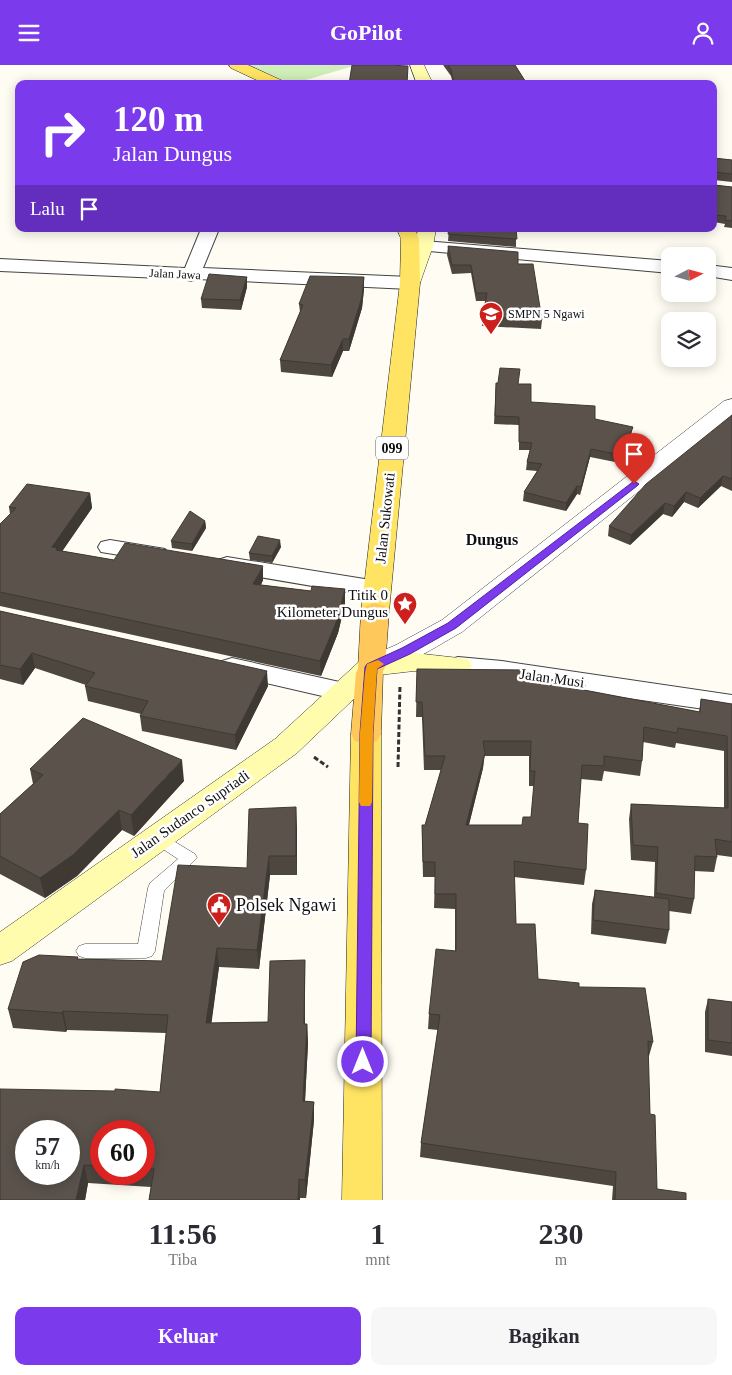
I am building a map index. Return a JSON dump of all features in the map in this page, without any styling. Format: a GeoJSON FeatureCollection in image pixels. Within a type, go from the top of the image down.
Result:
{"type":"FeatureCollection","features":[{"type":"Feature","properties":{"kind":"highway","name":"Jalan Sukowati"},"geometry":{"type":"LineString","coordinates":[[366,733],[376,601]]}},
{"type":"Feature","properties":{"kind":"main road"},"geometry":{"type":"LineString","coordinates":[[236,65],[269,80]]}},
{"type":"Feature","properties":{"kind":"main road"},"geometry":{"type":"LineString","coordinates":[[417,65],[423,80]]}},
{"type":"Feature","properties":{"kind":"main road"},"geometry":{"type":"LineString","coordinates":[[407,232],[410,239],[410,283]]}},
{"type":"Feature","properties":{"kind":"main road","name":"Jalan Sukowati"},"geometry":{"type":"LineString","coordinates":[[376,601],[410,283],[425,237]]}},
{"type":"Feature","properties":{"kind":"main road","name":"Jalan Musi"},"geometry":{"type":"LineString","coordinates":[[371,670],[414,662],[458,666]]}},
{"type":"Feature","properties":{"kind":"main road","name":"Jalan Sudanco Supriadi"},"geometry":{"type":"LineString","coordinates":[[0,951],[286,746],[344,692],[371,670]]}},
{"type":"Feature","properties":{"kind":"main road","name":"Jalan Sukowati"},"geometry":{"type":"LineString","coordinates":[[362,1200],[366,733]]}},
{"type":"Feature","properties":{"kind":"street"},"geometry":{"type":"LineString","coordinates":[[192,275],[209,232]]}},
{"type":"Feature","properties":{"kind":"street"},"geometry":{"type":"LineString","coordinates":[[425,237],[661,266]]}},
{"type":"Feature","properties":{"kind":"street","name":"Jalan Jawa"},"geometry":{"type":"LineString","coordinates":[[0,265],[192,275],[410,283]]}},
{"type":"Feature","properties":{"kind":"street"},"geometry":{"type":"LineString","coordinates":[[716,272],[732,274]]}},
{"type":"Feature","properties":{"kind":"street"},"geometry":{"type":"LineString","coordinates":[[371,670],[452,626],[732,407]]}},
{"type":"Feature","properties":{"kind":"street"},"geometry":{"type":"LineString","coordinates":[[110,547],[177,557]]}},
{"type":"Feature","properties":{"kind":"street"},"geometry":{"type":"LineString","coordinates":[[205,562],[376,601]]}},
{"type":"Feature","properties":{"kind":"street"},"geometry":{"type":"LineString","coordinates":[[209,662],[344,692]]}},
{"type":"Feature","properties":{"kind":"street","name":"Jalan Musi"},"geometry":{"type":"LineString","coordinates":[[458,666],[502,670],[732,704]]}},
{"type":"Feature","properties":{"kind":"lane"},"geometry":{"type":"LineString","coordinates":[[85,951],[146,951],[156,888],[189,858],[157,837]]}},
{"type":"Feature","properties":{"kind":"path"},"geometry":{"type":"LineString","coordinates":[[398,767],[400,683]]}},
{"type":"Feature","properties":{"kind":"path"},"geometry":{"type":"LineString","coordinates":[[314,757],[328,767]]}},
{"type":"Feature","properties":{"kind":"green space"},"geometry":{"type":"Polygon","coordinates":[[[248,65],[357,65],[306,80],[283,80],[248,65]]]}},
{"type":"Feature","properties":{"kind":"building"},"geometry":{"type":"Polygon","coordinates":[[[352,65],[408,66],[407,80],[350,80],[352,65]]]}},
{"type":"Feature","properties":{"kind":"building"},"geometry":{"type":"Polygon","coordinates":[[[448,65],[515,65],[524,80],[453,80],[448,65]]]}},
{"type":"Feature","properties":{"kind":"building"},"geometry":{"type":"Polygon","coordinates":[[[717,158],[732,160],[732,174],[717,172],[717,158]]]}},
{"type":"Feature","properties":{"kind":"building"},"geometry":{"type":"Polygon","coordinates":[[[717,185],[732,187],[732,221],[725,220],[726,216],[717,215],[717,185]]]}},
{"type":"Feature","properties":{"kind":"building"},"geometry":{"type":"Polygon","coordinates":[[[448,232],[516,232],[517,239],[448,234],[448,232]]]}},
{"type":"Feature","properties":{"kind":"building"},"geometry":{"type":"Polygon","coordinates":[[[448,246],[518,252],[518,264],[533,264],[542,320],[483,317],[487,293],[476,293],[471,265],[452,265],[448,246]]]}},
{"type":"Feature","properties":{"kind":"building"},"geometry":{"type":"Polygon","coordinates":[[[209,274],[247,277],[240,300],[201,299],[209,274]]]}},
{"type":"Feature","properties":{"kind":"building"},"geometry":{"type":"Polygon","coordinates":[[[310,276],[364,277],[362,297],[349,339],[343,339],[331,365],[280,360],[303,305],[299,304],[310,276]]]}},
{"type":"Feature","properties":{"kind":"building"},"geometry":{"type":"Polygon","coordinates":[[[500,368],[520,369],[518,384],[531,384],[531,402],[595,406],[595,419],[633,427],[621,455],[591,449],[581,487],[577,486],[566,503],[524,492],[542,464],[527,462],[532,443],[519,442],[519,417],[495,416],[496,383],[498,383],[500,368]]]}},
{"type":"Feature","properties":{"kind":"building"},"geometry":{"type":"Polygon","coordinates":[[[732,415],[732,479],[723,476],[700,498],[686,492],[674,506],[665,503],[631,535],[609,526],[646,484],[732,415]]]}},
{"type":"Feature","properties":{"kind":"building"},"geometry":{"type":"Polygon","coordinates":[[[27,484],[90,493],[52,547],[57,548],[56,550],[114,560],[125,543],[263,566],[253,584],[311,591],[312,586],[345,589],[338,618],[320,661],[0,592],[0,524],[16,508],[9,507],[27,484]]]}},
{"type":"Feature","properties":{"kind":"building"},"geometry":{"type":"Polygon","coordinates":[[[190,511],[205,521],[192,544],[171,541],[190,511]]]}},
{"type":"Feature","properties":{"kind":"building"},"geometry":{"type":"Polygon","coordinates":[[[258,536],[280,540],[272,556],[249,553],[258,536]]]}},
{"type":"Feature","properties":{"kind":"building"},"geometry":{"type":"Polygon","coordinates":[[[0,611],[267,671],[235,735],[140,716],[148,701],[85,686],[95,673],[32,653],[20,669],[0,665],[0,611]]]}},
{"type":"Feature","properties":{"kind":"building"},"geometry":{"type":"Polygon","coordinates":[[[417,669],[525,670],[525,675],[585,685],[584,690],[700,712],[701,699],[732,704],[732,842],[715,839],[717,857],[695,856],[694,899],[656,893],[658,847],[633,845],[631,804],[728,808],[727,736],[678,728],[677,733],[644,727],[642,761],[604,756],[604,766],[582,765],[578,823],[588,824],[586,870],[514,861],[516,924],[535,924],[538,979],[579,983],[579,987],[645,988],[653,1042],[648,1041],[650,1114],[655,1115],[657,1189],[686,1193],[686,1200],[615,1200],[616,1172],[421,1143],[440,1015],[429,1014],[436,949],[456,951],[456,894],[435,894],[435,862],[423,862],[422,825],[425,825],[445,756],[425,756],[422,702],[416,702],[417,669]],[[483,741],[485,753],[466,825],[522,825],[523,817],[531,817],[535,771],[530,771],[531,741],[483,741]]]}},
{"type":"Feature","properties":{"kind":"building"},"geometry":{"type":"Polygon","coordinates":[[[83,718],[182,760],[131,815],[119,810],[73,855],[40,878],[0,856],[0,814],[43,775],[30,769],[83,718]]]}},
{"type":"Feature","properties":{"kind":"building"},"geometry":{"type":"Polygon","coordinates":[[[296,807],[296,856],[269,856],[257,950],[217,948],[206,1023],[268,1022],[270,961],[305,960],[304,1024],[307,1024],[303,1101],[314,1102],[305,1180],[299,1179],[298,1200],[149,1200],[151,1185],[155,1185],[155,1120],[90,1120],[90,1165],[84,1165],[80,1182],[80,1120],[15,1120],[15,1185],[79,1185],[76,1200],[0,1200],[0,1089],[115,1091],[115,1089],[160,1092],[168,1015],[63,1011],[62,1013],[8,1009],[23,962],[39,955],[78,957],[77,959],[162,961],[178,865],[247,868],[249,809],[296,807]]]}},
{"type":"Feature","properties":{"kind":"building"},"geometry":{"type":"Polygon","coordinates":[[[595,890],[669,899],[669,930],[593,920],[595,890]]]}},
{"type":"Feature","properties":{"kind":"building"},"geometry":{"type":"Polygon","coordinates":[[[708,999],[732,1002],[732,1043],[708,1040],[708,999]]]}},
{"type":"Feature","properties":{"kind":"slow traffic"},"geometry":{"type":"LineString","coordinates":[[366,802],[366,733],[370,673],[371,667],[378,664]]}},
{"type":"Feature","properties":{"kind":"place","name":"SMPN 5 Ngawi"},"geometry":{"type":"Point","coordinates":[491,335]}},
{"type":"Feature","properties":{"kind":"place","name":"Titik 0 Kilometer Dungus"},"geometry":{"type":"Point","coordinates":[405,625]}},
{"type":"Feature","properties":{"kind":"place","name":"Polsek Ngawi"},"geometry":{"type":"Point","coordinates":[219,926]}},
{"type":"Feature","properties":{"kind":"district","name":"Dungus"},"geometry":{"type":"Point","coordinates":[492,539]}},
{"type":"Feature","properties":{"kind":"route"},"geometry":{"type":"LineString","coordinates":[[363,1062],[366,733],[371,667],[406,651],[452,626],[634,484]]}}]}
